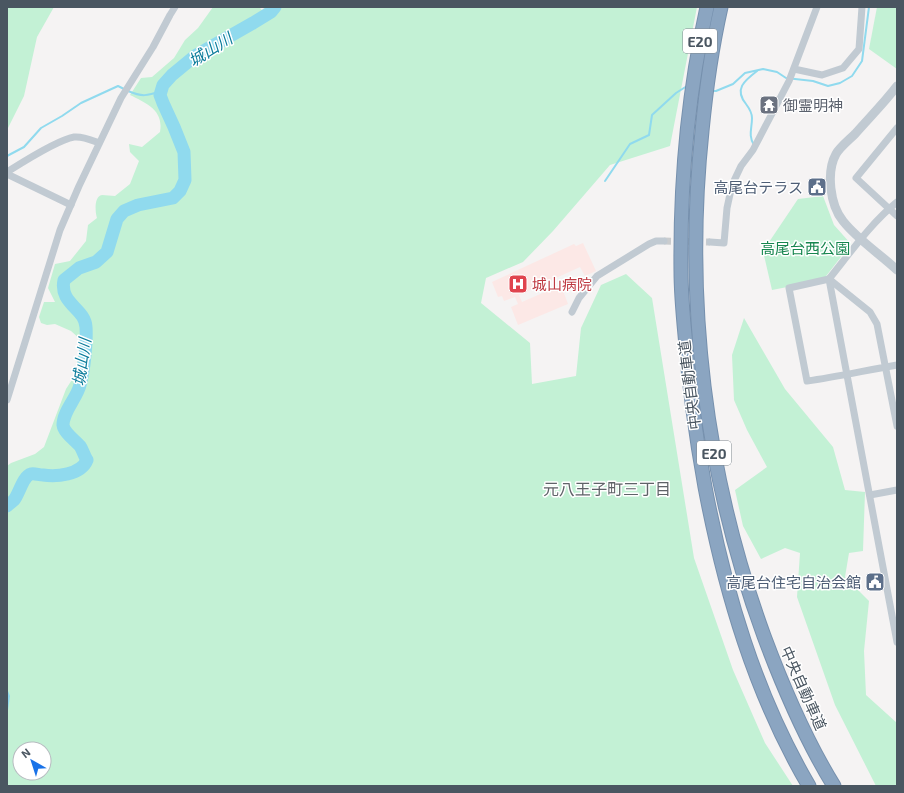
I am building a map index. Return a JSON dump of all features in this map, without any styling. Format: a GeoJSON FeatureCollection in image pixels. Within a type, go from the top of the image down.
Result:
{"type":"FeatureCollection","features":[{"type":"Feature","properties":{"kind":"highway","name":"中央自動車道"},"geometry":{"type":"LineString","coordinates":[[707,7],[694,75],[684,164],[681,272],[689,386],[699,457],[713,530],[742,638],[760,686],[778,727],[810,786]]}},
{"type":"Feature","properties":{"kind":"highway","name":"中央自動車道"},"geometry":{"type":"LineString","coordinates":[[721,7],[705,99],[699,158],[695,228],[696,298],[701,364],[708,415],[727,516],[754,609],[776,669],[798,719],[824,771],[834,786]]}},
{"type":"Feature","properties":{"kind":"street"},"geometry":{"type":"LineString","coordinates":[[7,400],[60,230],[121,98],[176,7]]}},
{"type":"Feature","properties":{"kind":"street"},"geometry":{"type":"LineString","coordinates":[[710,242],[724,243],[727,208],[732,186],[741,166],[754,147],[792,75],[817,7]]}},
{"type":"Feature","properties":{"kind":"street"},"geometry":{"type":"LineString","coordinates":[[792,75],[822,75],[843,68],[859,49],[862,7]]}},
{"type":"Feature","properties":{"kind":"street"},"geometry":{"type":"LineString","coordinates":[[897,86],[836,154],[830,182],[837,212],[842,220],[861,240],[897,270]]}},
{"type":"Feature","properties":{"kind":"street"},"geometry":{"type":"LineString","coordinates":[[897,128],[856,178],[897,216]]}},
{"type":"Feature","properties":{"kind":"street"},"geometry":{"type":"LineString","coordinates":[[7,173],[60,142],[75,137],[85,138],[99,143]]}},
{"type":"Feature","properties":{"kind":"street"},"geometry":{"type":"LineString","coordinates":[[7,173],[71,205]]}},
{"type":"Feature","properties":{"kind":"street"},"geometry":{"type":"LineString","coordinates":[[897,202],[889,208],[829,279],[789,288],[807,381],[897,365]]}},
{"type":"Feature","properties":{"kind":"street"},"geometry":{"type":"LineString","coordinates":[[572,312],[579,298],[597,276],[650,244],[656,241],[664,241]]}},
{"type":"Feature","properties":{"kind":"street"},"geometry":{"type":"LineString","coordinates":[[829,279],[870,312],[877,324],[897,426]]}},
{"type":"Feature","properties":{"kind":"street"},"geometry":{"type":"LineString","coordinates":[[829,279],[895,619],[897,642]]}},
{"type":"Feature","properties":{"kind":"street"},"geometry":{"type":"LineString","coordinates":[[870,495],[897,490]]}},
{"type":"Feature","properties":{"kind":"shaded area","name":"城山病院"},"geometry":{"type":"Polygon","coordinates":[[[583,243],[596,271],[585,276],[580,267],[519,295],[522,302],[561,285],[568,304],[518,325],[511,307],[518,304],[515,297],[504,301],[502,296],[498,297],[492,282],[574,244],[576,246],[583,243]]]}},
{"type":"Feature","properties":{"kind":"green space"},"geometry":{"type":"Polygon","coordinates":[[[7,7],[54,7],[37,37],[24,96],[7,130],[7,7]]]}},
{"type":"Feature","properties":{"kind":"green space"},"geometry":{"type":"Polygon","coordinates":[[[213,7],[259,7],[262,10],[265,7],[697,7],[670,146],[610,165],[553,231],[523,262],[486,278],[481,303],[530,343],[532,384],[576,376],[581,328],[601,285],[626,274],[652,298],[694,558],[733,670],[765,743],[793,786],[7,786],[7,466],[35,454],[44,447],[66,389],[75,375],[81,340],[71,331],[55,324],[47,325],[41,323],[39,317],[44,302],[55,302],[48,288],[55,264],[70,261],[86,241],[88,225],[97,218],[96,201],[99,196],[115,196],[130,184],[139,161],[130,152],[129,144],[142,147],[160,132],[161,124],[159,118],[152,108],[148,104],[130,95],[141,78],[152,77],[174,58],[185,40],[198,28],[213,7]]]}},
{"type":"Feature","properties":{"kind":"green space"},"geometry":{"type":"Polygon","coordinates":[[[877,7],[897,7],[897,69],[869,49],[877,7]]]}},
{"type":"Feature","properties":{"kind":"green space","name":"高尾台西公園"},"geometry":{"type":"Polygon","coordinates":[[[823,196],[834,225],[851,244],[823,280],[772,290],[763,251],[798,199],[823,196]]]}},
{"type":"Feature","properties":{"kind":"green space"},"geometry":{"type":"Polygon","coordinates":[[[744,318],[785,389],[833,447],[845,490],[865,492],[863,551],[849,553],[845,577],[869,601],[864,651],[866,695],[897,723],[897,786],[876,786],[835,705],[797,597],[800,553],[785,548],[761,559],[743,526],[735,490],[767,467],[747,430],[734,400],[732,355],[744,318]]]}},
{"type":"Feature","properties":{"kind":"waterway","name":"城山川"},"geometry":{"type":"LineString","coordinates":[[7,506],[14,500],[28,475],[55,476],[68,474],[79,469],[87,460],[80,446],[68,434],[63,425],[65,415],[78,390],[81,379],[85,356],[86,333],[85,321],[65,295],[63,288],[64,280],[79,268],[96,262],[107,252],[117,219],[124,211],[138,205],[173,198],[180,191],[185,180],[184,152],[160,95],[163,85],[172,75],[195,56],[271,12],[275,7]]}},
{"type":"Feature","properties":{"kind":"waterway"},"geometry":{"type":"LineString","coordinates":[[711,91],[716,91],[733,84],[745,73],[763,69],[777,72],[786,78],[813,81],[828,86],[840,83],[852,76],[862,61],[869,7]]}},
{"type":"Feature","properties":{"kind":"waterway"},"geometry":{"type":"LineString","coordinates":[[754,145],[751,135],[752,118],[749,109],[742,99],[741,90],[748,78],[757,71]]}},
{"type":"Feature","properties":{"kind":"waterway"},"geometry":{"type":"LineString","coordinates":[[7,156],[24,147],[41,128],[81,103],[118,86],[124,89]]}},
{"type":"Feature","properties":{"kind":"waterway"},"geometry":{"type":"LineString","coordinates":[[605,181],[630,144],[649,135],[652,115],[676,93],[687,86]]}},
{"type":"Feature","properties":{"kind":"waterway"},"geometry":{"type":"LineString","coordinates":[[128,91],[144,95],[161,91]]}},
{"type":"Feature","properties":{"kind":"waterway"},"geometry":{"type":"LineString","coordinates":[[7,691],[9,696],[7,710]]}},
{"type":"Feature","properties":{"kind":"tunnel"},"geometry":{"type":"LineString","coordinates":[[664,241],[710,242]]}},
{"type":"Feature","properties":{"kind":"place","name":"御霊明神"},"geometry":{"type":"Point","coordinates":[769,105]}},
{"type":"Feature","properties":{"kind":"place","name":"高尾台テラス"},"geometry":{"type":"Point","coordinates":[817,187]}},
{"type":"Feature","properties":{"kind":"place","name":"城山病院"},"geometry":{"type":"Point","coordinates":[518,284]}},
{"type":"Feature","properties":{"kind":"place","name":"高尾台住宅自治会館"},"geometry":{"type":"Point","coordinates":[875,582]}},
{"type":"Feature","properties":{"kind":"district","name":"元八王子町三丁目"},"geometry":{"type":"Point","coordinates":[607,488]}}]}
